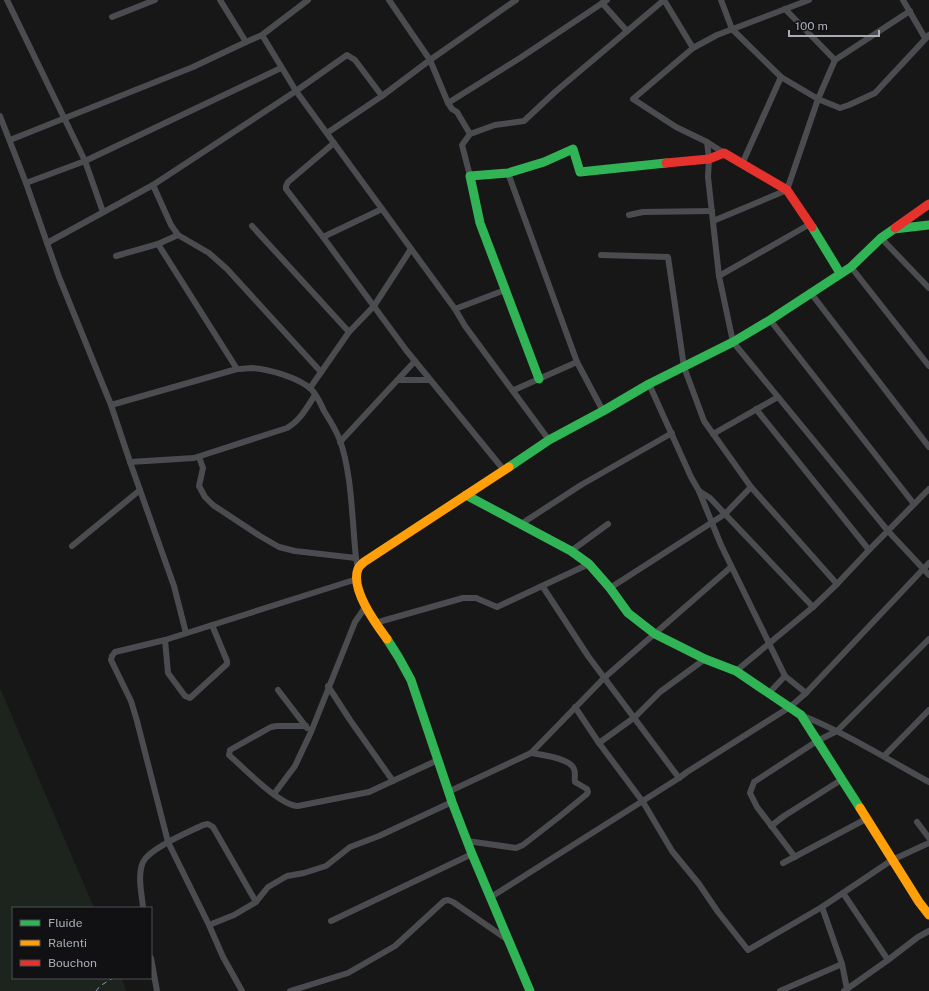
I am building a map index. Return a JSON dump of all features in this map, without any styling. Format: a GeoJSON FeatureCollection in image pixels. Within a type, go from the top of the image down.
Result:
{"type":"FeatureCollection","features":[{"type":"Feature","properties":{"kind":"street"},"geometry":{"type":"LineString","coordinates":[[7,0],[84,161],[103,212]]}},
{"type":"Feature","properties":{"kind":"street"},"geometry":{"type":"LineString","coordinates":[[112,17],[155,0]]}},
{"type":"Feature","properties":{"kind":"street"},"geometry":{"type":"LineString","coordinates":[[220,0],[246,42]]}},
{"type":"Feature","properties":{"kind":"street"},"geometry":{"type":"LineString","coordinates":[[10,140],[193,67],[262,34],[308,0]]}},
{"type":"Feature","properties":{"kind":"street"},"geometry":{"type":"LineString","coordinates":[[389,0],[430,60],[448,103],[452,109],[457,112],[470,134]]}},
{"type":"Feature","properties":{"kind":"street"},"geometry":{"type":"LineString","coordinates":[[327,133],[382,96],[430,60],[516,0]]}},
{"type":"Feature","properties":{"kind":"street"},"geometry":{"type":"LineString","coordinates":[[539,379],[480,223],[462,145],[470,134],[495,125],[524,121],[555,92],[664,0],[693,48]]}},
{"type":"Feature","properties":{"kind":"street"},"geometry":{"type":"LineString","coordinates":[[721,0],[732,29],[781,77],[818,99],[840,108],[875,93],[927,36],[903,0]]}},
{"type":"Feature","properties":{"kind":"street"},"geometry":{"type":"LineString","coordinates":[[809,0],[717,35],[693,48],[633,99],[676,127],[707,142],[787,190],[840,273]]}},
{"type":"Feature","properties":{"kind":"street"},"geometry":{"type":"LineString","coordinates":[[448,103],[520,58],[604,2],[627,31]]}},
{"type":"Feature","properties":{"kind":"street"},"geometry":{"type":"LineString","coordinates":[[785,9],[834,60]]}},
{"type":"Feature","properties":{"kind":"street"},"geometry":{"type":"LineString","coordinates":[[713,221],[787,190],[818,99],[834,60],[910,11]]}},
{"type":"Feature","properties":{"kind":"street"},"geometry":{"type":"LineString","coordinates":[[262,34],[296,91],[549,440]]}},
{"type":"Feature","properties":{"kind":"street"},"geometry":{"type":"LineString","coordinates":[[47,243],[153,185],[296,91],[346,55],[355,60],[382,96]]}},
{"type":"Feature","properties":{"kind":"street"},"geometry":{"type":"LineString","coordinates":[[26,183],[84,161],[281,68]]}},
{"type":"Feature","properties":{"kind":"street"},"geometry":{"type":"LineString","coordinates":[[742,164],[781,77]]}},
{"type":"Feature","properties":{"kind":"street"},"geometry":{"type":"LineString","coordinates":[[0,116],[26,183],[59,278],[112,405],[130,462],[174,586],[186,633]]}},
{"type":"Feature","properties":{"kind":"street"},"geometry":{"type":"LineString","coordinates":[[707,142],[709,159],[708,177],[719,276],[733,342],[888,531],[929,575]]}},
{"type":"Feature","properties":{"kind":"street"},"geometry":{"type":"LineString","coordinates":[[334,143],[288,182],[286,186],[290,195],[415,361],[504,469]]}},
{"type":"Feature","properties":{"kind":"street"},"geometry":{"type":"LineString","coordinates":[[470,176],[508,173],[544,162],[573,150],[580,172],[709,159],[724,153]]}},
{"type":"Feature","properties":{"kind":"street"},"geometry":{"type":"LineString","coordinates":[[508,173],[577,362],[603,411]]}},
{"type":"Feature","properties":{"kind":"street"},"geometry":{"type":"LineString","coordinates":[[153,185],[178,235],[209,253],[227,269],[321,372]]}},
{"type":"Feature","properties":{"kind":"street"},"geometry":{"type":"LineString","coordinates":[[358,568],[364,562],[549,440],[649,384],[733,342],[770,320],[810,292],[850,267],[881,238],[929,204]]}},
{"type":"Feature","properties":{"kind":"street"},"geometry":{"type":"LineString","coordinates":[[323,237],[382,209]]}},
{"type":"Feature","properties":{"kind":"street"},"geometry":{"type":"LineString","coordinates":[[629,215],[643,212],[712,210]]}},
{"type":"Feature","properties":{"kind":"street"},"geometry":{"type":"LineString","coordinates":[[719,276],[810,224]]}},
{"type":"Feature","properties":{"kind":"street"},"geometry":{"type":"LineString","coordinates":[[894,229],[929,225]]}},
{"type":"Feature","properties":{"kind":"street"},"geometry":{"type":"LineString","coordinates":[[252,226],[349,332]]}},
{"type":"Feature","properties":{"kind":"street"},"geometry":{"type":"LineString","coordinates":[[116,256],[158,244],[178,235]]}},
{"type":"Feature","properties":{"kind":"street"},"geometry":{"type":"LineString","coordinates":[[881,238],[929,288]]}},
{"type":"Feature","properties":{"kind":"street"},"geometry":{"type":"LineString","coordinates":[[158,244],[237,370]]}},
{"type":"Feature","properties":{"kind":"street"},"geometry":{"type":"LineString","coordinates":[[310,388],[349,332],[374,306],[411,249]]}},
{"type":"Feature","properties":{"kind":"street"},"geometry":{"type":"LineString","coordinates":[[601,255],[668,257],[684,367],[704,421],[751,487],[837,584]]}},
{"type":"Feature","properties":{"kind":"street"},"geometry":{"type":"LineString","coordinates":[[850,267],[929,366]]}},
{"type":"Feature","properties":{"kind":"street"},"geometry":{"type":"LineString","coordinates":[[455,309],[505,290]]}},
{"type":"Feature","properties":{"kind":"street"},"geometry":{"type":"LineString","coordinates":[[810,292],[929,447]]}},
{"type":"Feature","properties":{"kind":"street"},"geometry":{"type":"LineString","coordinates":[[770,320],[914,504]]}},
{"type":"Feature","properties":{"kind":"street"},"geometry":{"type":"LineString","coordinates":[[340,442],[415,361]]}},
{"type":"Feature","properties":{"kind":"street"},"geometry":{"type":"LineString","coordinates":[[514,390],[577,362]]}},
{"type":"Feature","properties":{"kind":"street"},"geometry":{"type":"LineString","coordinates":[[112,405],[237,370],[251,368],[266,370],[285,376],[310,388],[315,395],[332,423],[340,442],[348,478],[358,568],[357,579],[360,593],[375,623],[404,666],[410,680],[448,792],[472,854],[529,990]]}},
{"type":"Feature","properties":{"kind":"street"},"geometry":{"type":"LineString","coordinates":[[398,380],[430,380]]}},
{"type":"Feature","properties":{"kind":"street"},"geometry":{"type":"LineString","coordinates":[[649,384],[691,477],[699,491],[731,567],[770,643],[785,676],[806,693]]}},
{"type":"Feature","properties":{"kind":"street"},"geometry":{"type":"LineString","coordinates":[[130,462],[200,457],[287,428],[294,425],[300,418],[315,395]]}},
{"type":"Feature","properties":{"kind":"street"},"geometry":{"type":"LineString","coordinates":[[713,434],[778,397]]}},
{"type":"Feature","properties":{"kind":"street"},"geometry":{"type":"LineString","coordinates":[[756,409],[868,550]]}},
{"type":"Feature","properties":{"kind":"street"},"geometry":{"type":"LineString","coordinates":[[521,524],[581,485],[672,434]]}},
{"type":"Feature","properties":{"kind":"street"},"geometry":{"type":"LineString","coordinates":[[200,457],[203,468],[199,486],[205,497],[213,505],[260,536],[279,547],[296,551],[356,558]]}},
{"type":"Feature","properties":{"kind":"street"},"geometry":{"type":"LineString","coordinates":[[610,588],[725,514],[751,487]]}},
{"type":"Feature","properties":{"kind":"street"},"geometry":{"type":"LineString","coordinates":[[736,671],[813,607],[929,489]]}},
{"type":"Feature","properties":{"kind":"street"},"geometry":{"type":"LineString","coordinates":[[72,546],[140,490]]}},
{"type":"Feature","properties":{"kind":"street"},"geometry":{"type":"LineString","coordinates":[[699,491],[710,498],[813,607]]}},
{"type":"Feature","properties":{"kind":"street"},"geometry":{"type":"LineString","coordinates":[[466,495],[571,551],[588,564],[610,588],[628,613],[655,634],[705,659],[736,671],[802,715],[837,731],[928,780]]}},
{"type":"Feature","properties":{"kind":"street"},"geometry":{"type":"LineString","coordinates":[[571,551],[608,524]]}},
{"type":"Feature","properties":{"kind":"street"},"geometry":{"type":"LineString","coordinates":[[491,897],[643,802],[687,772],[790,707],[806,693],[929,563]]}},
{"type":"Feature","properties":{"kind":"street"},"geometry":{"type":"LineString","coordinates":[[375,623],[463,598],[476,598],[497,607],[543,587],[588,564]]}},
{"type":"Feature","properties":{"kind":"street"},"geometry":{"type":"LineString","coordinates":[[448,792],[531,753],[604,678],[731,567]]}},
{"type":"Feature","properties":{"kind":"street"},"geometry":{"type":"LineString","coordinates":[[242,991],[223,957],[210,925],[168,842],[137,721],[131,702],[111,660],[112,656],[115,652],[165,640],[357,579]]}},
{"type":"Feature","properties":{"kind":"street"},"geometry":{"type":"LineString","coordinates":[[543,587],[604,678],[680,778]]}},
{"type":"Feature","properties":{"kind":"street"},"geometry":{"type":"LineString","coordinates":[[274,794],[295,766],[311,732],[328,686],[355,622],[366,606]]}},
{"type":"Feature","properties":{"kind":"street"},"geometry":{"type":"LineString","coordinates":[[165,640],[168,673],[185,696],[190,698],[227,664],[228,660],[212,625]]}},
{"type":"Feature","properties":{"kind":"street"},"geometry":{"type":"LineString","coordinates":[[795,857],[757,807],[750,793],[754,782],[817,741],[837,731],[929,639]]}},
{"type":"Feature","properties":{"kind":"street"},"geometry":{"type":"LineString","coordinates":[[599,743],[635,717],[660,692],[705,659]]}},
{"type":"Feature","properties":{"kind":"street"},"geometry":{"type":"LineString","coordinates":[[769,693],[785,676]]}},
{"type":"Feature","properties":{"kind":"street"},"geometry":{"type":"LineString","coordinates":[[328,686],[393,781]]}},
{"type":"Feature","properties":{"kind":"street"},"geometry":{"type":"LineString","coordinates":[[278,690],[311,732]]}},
{"type":"Feature","properties":{"kind":"street"},"geometry":{"type":"LineString","coordinates":[[575,707],[599,743],[643,802],[672,851],[699,884],[718,912],[748,950],[822,907],[892,860],[929,843]]}},
{"type":"Feature","properties":{"kind":"street"},"geometry":{"type":"LineString","coordinates":[[884,756],[929,710]]}},
{"type":"Feature","properties":{"kind":"street"},"geometry":{"type":"LineString","coordinates":[[802,715],[918,902],[929,916]]}},
{"type":"Feature","properties":{"kind":"street"},"geometry":{"type":"LineString","coordinates":[[306,726],[271,727],[230,750],[229,755],[274,794],[292,806],[369,792],[438,760]]}},
{"type":"Feature","properties":{"kind":"street"},"geometry":{"type":"LineString","coordinates":[[467,841],[516,848],[523,845],[587,794],[587,790],[575,782],[575,771],[569,764],[559,759],[531,753]]}},
{"type":"Feature","properties":{"kind":"street"},"geometry":{"type":"LineString","coordinates":[[771,826],[784,816],[841,780]]}},
{"type":"Feature","properties":{"kind":"street"},"geometry":{"type":"LineString","coordinates":[[210,925],[234,915],[256,902],[268,887],[287,876],[304,873],[326,866],[350,847],[452,802]]}},
{"type":"Feature","properties":{"kind":"street"},"geometry":{"type":"LineString","coordinates":[[782,863],[866,819]]}},
{"type":"Feature","properties":{"kind":"street"},"geometry":{"type":"LineString","coordinates":[[917,822],[929,838]]}},
{"type":"Feature","properties":{"kind":"street"},"geometry":{"type":"LineString","coordinates":[[143,907],[140,880],[143,862],[147,857],[168,842],[208,824],[213,827],[256,902]]}},
{"type":"Feature","properties":{"kind":"street"},"geometry":{"type":"LineString","coordinates":[[331,921],[472,854]]}},
{"type":"Feature","properties":{"kind":"street"},"geometry":{"type":"LineString","coordinates":[[843,893],[888,960]]}},
{"type":"Feature","properties":{"kind":"street"},"geometry":{"type":"LineString","coordinates":[[290,991],[348,973],[395,946],[444,901],[448,900],[509,940]]}},
{"type":"Feature","properties":{"kind":"street"},"geometry":{"type":"LineString","coordinates":[[822,907],[842,964],[846,990],[918,937],[929,931]]}},
{"type":"Feature","properties":{"kind":"street"},"geometry":{"type":"LineString","coordinates":[[152,964],[157,991]]}},
{"type":"Feature","properties":{"kind":"street"},"geometry":{"type":"LineString","coordinates":[[780,991],[842,964]]}},
{"type":"Feature","properties":{"kind":"shaded area"},"geometry":{"type":"Polygon","coordinates":[[[0,688],[94,907],[12,907],[12,979],[122,979],[126,991],[0,991],[0,688]]]}},
{"type":"Feature","properties":{"kind":"ferry route"},"geometry":{"type":"LineString","coordinates":[[96,991],[100,986],[111,979]]}},
{"type":"Feature","properties":{"kind":"traffic: fast"},"geometry":{"type":"LineString","coordinates":[[539,379],[480,223],[470,176],[508,173],[544,162],[573,149],[580,172],[666,163]]}},
{"type":"Feature","properties":{"kind":"traffic: fast"},"geometry":{"type":"LineString","coordinates":[[509,467],[549,440],[649,384],[733,342],[770,320],[851,267],[881,238],[894,229],[929,225]]}},
{"type":"Feature","properties":{"kind":"traffic: fast"},"geometry":{"type":"LineString","coordinates":[[812,227],[840,273]]}},
{"type":"Feature","properties":{"kind":"traffic: fast"},"geometry":{"type":"LineString","coordinates":[[466,495],[571,551],[589,564],[610,588],[628,613],[655,634],[705,659],[736,671],[801,715],[860,808]]}},
{"type":"Feature","properties":{"kind":"traffic: fast"},"geometry":{"type":"LineString","coordinates":[[387,639],[411,680],[452,802],[472,854],[530,991]]}},
{"type":"Feature","properties":{"kind":"traffic: slow"},"geometry":{"type":"LineString","coordinates":[[387,639],[371,616],[361,596],[356,577],[359,567],[364,562],[509,467]]}},
{"type":"Feature","properties":{"kind":"traffic: slow"},"geometry":{"type":"LineString","coordinates":[[860,808],[919,902],[929,915]]}},
{"type":"Feature","properties":{"kind":"traffic: jam"},"geometry":{"type":"LineString","coordinates":[[666,163],[709,159],[724,153],[787,190],[812,227]]}},
{"type":"Feature","properties":{"kind":"traffic: jam"},"geometry":{"type":"LineString","coordinates":[[895,228],[929,204]]}}]}
